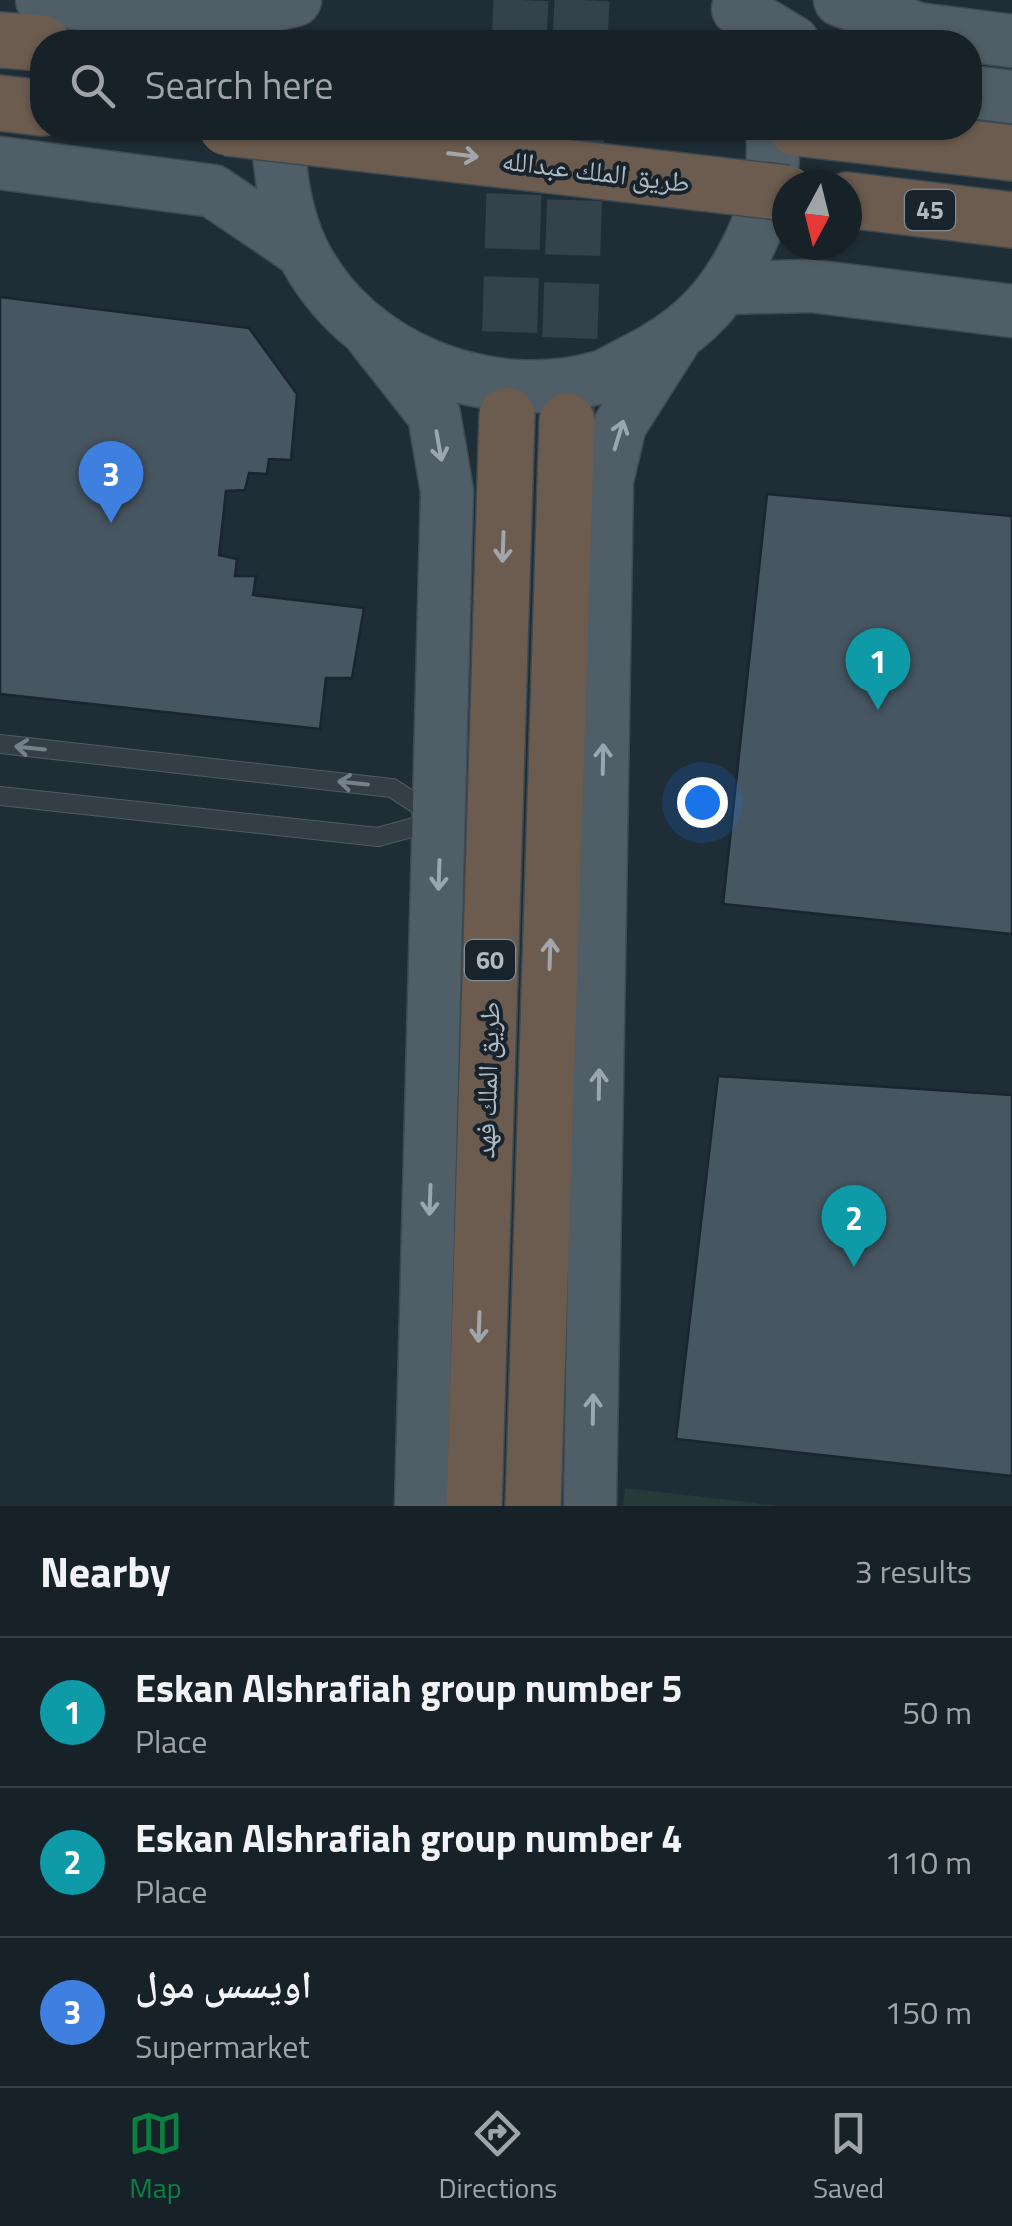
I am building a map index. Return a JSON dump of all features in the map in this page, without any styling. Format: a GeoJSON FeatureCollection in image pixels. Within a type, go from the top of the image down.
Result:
{"type":"FeatureCollection","features":[{"type":"Feature","properties":{"kind":"highway"},"geometry":{"type":"LineString","coordinates":[[0,40],[30,42]]}},
{"type":"Feature","properties":{"kind":"highway"},"geometry":{"type":"LineString","coordinates":[[0,103],[30,107]]}},
{"type":"Feature","properties":{"kind":"highway","name":"طريق الملك عبدالله"},"geometry":{"type":"LineString","coordinates":[[329,140],[772,192]]}},
{"type":"Feature","properties":{"kind":"highway"},"geometry":{"type":"LineString","coordinates":[[900,140],[1012,153]]}},
{"type":"Feature","properties":{"kind":"highway","name":"45"},"geometry":{"type":"LineString","coordinates":[[862,202],[1012,220]]}},
{"type":"Feature","properties":{"kind":"highway","name":"طريق الملك فهد"},"geometry":{"type":"LineString","coordinates":[[474,1506],[507,415]]}},
{"type":"Feature","properties":{"kind":"highway","name":"60"},"geometry":{"type":"LineString","coordinates":[[533,1506],[567,421]]}},
{"type":"Feature","properties":{"kind":"main road"},"geometry":{"type":"LineString","coordinates":[[42,0],[218,18],[296,0]]}},
{"type":"Feature","properties":{"kind":"main road"},"geometry":{"type":"LineString","coordinates":[[304,30],[320,0]]}},
{"type":"Feature","properties":{"kind":"main road"},"geometry":{"type":"LineString","coordinates":[[840,0],[925,30]]}},
{"type":"Feature","properties":{"kind":"main road"},"geometry":{"type":"LineString","coordinates":[[740,17],[768,30]]}},
{"type":"Feature","properties":{"kind":"main road"},"geometry":{"type":"LineString","coordinates":[[982,38],[1012,42]]}},
{"type":"Feature","properties":{"kind":"main road"},"geometry":{"type":"LineString","coordinates":[[982,93],[1012,97]]}},
{"type":"Feature","properties":{"kind":"main road"},"geometry":{"type":"LineString","coordinates":[[278,140],[281,188],[303,252],[333,297],[372,335],[434,415],[447,492],[421,1506]]}},
{"type":"Feature","properties":{"kind":"main road"},"geometry":{"type":"LineString","coordinates":[[590,1506],[607,480],[620,425],[674,340],[726,288],[761,223],[775,151],[774,140]]}},
{"type":"Feature","properties":{"kind":"main road"},"geometry":{"type":"LineString","coordinates":[[0,163],[214,191],[303,252]]}},
{"type":"Feature","properties":{"kind":"main road"},"geometry":{"type":"LineString","coordinates":[[726,288],[812,286],[1012,310]]}},
{"type":"Feature","properties":{"kind":"main road"},"geometry":{"type":"LineString","coordinates":[[372,335],[442,374],[522,388],[602,376],[674,340]]}},
{"type":"Feature","properties":{"kind":"lane"},"geometry":{"type":"LineString","coordinates":[[0,744],[392,788],[441,819]]}},
{"type":"Feature","properties":{"kind":"lane"},"geometry":{"type":"LineString","coordinates":[[0,796],[378,837],[441,819]]}},
{"type":"Feature","properties":{"kind":"green space"},"geometry":{"type":"Polygon","coordinates":[[[625,1488],[781,1506],[623,1506],[625,1488]]]}},
{"type":"Feature","properties":{"kind":"building"},"geometry":{"type":"Polygon","coordinates":[[[0,297],[249,328],[297,394],[291,460],[269,459],[267,474],[249,473],[245,490],[226,491],[219,555],[237,559],[235,576],[256,576],[253,595],[364,608],[352,678],[326,678],[320,729],[0,694],[0,297]]]}},
{"type":"Feature","properties":{"kind":"building"},"geometry":{"type":"Polygon","coordinates":[[[767,494],[1012,516],[1012,934],[723,904],[767,494]]]}},
{"type":"Feature","properties":{"kind":"building"},"geometry":{"type":"Polygon","coordinates":[[[718,1076],[1012,1095],[1012,1476],[676,1439],[718,1076]]]}},
{"type":"Feature","properties":{"kind":"tunnel"},"geometry":{"type":"LineString","coordinates":[[520,30],[521,0]]}},
{"type":"Feature","properties":{"kind":"tunnel"},"geometry":{"type":"LineString","coordinates":[[581,30],[582,0]]}},
{"type":"Feature","properties":{"kind":"tunnel"},"geometry":{"type":"LineString","coordinates":[[507,415],[516,140]]}},
{"type":"Feature","properties":{"kind":"tunnel"},"geometry":{"type":"LineString","coordinates":[[567,421],[577,140]]}},
{"type":"Feature","properties":{"kind":"place","name":"اويسس مول"},"geometry":{"type":"Point","coordinates":[111,523]}},
{"type":"Feature","properties":{"kind":"place","name":"Eskan Alshrafiah group number 5"},"geometry":{"type":"Point","coordinates":[878,710]}},
{"type":"Feature","properties":{"kind":"place","name":"Eskan Alshrafiah group number 4"},"geometry":{"type":"Point","coordinates":[854,1267]}}]}
